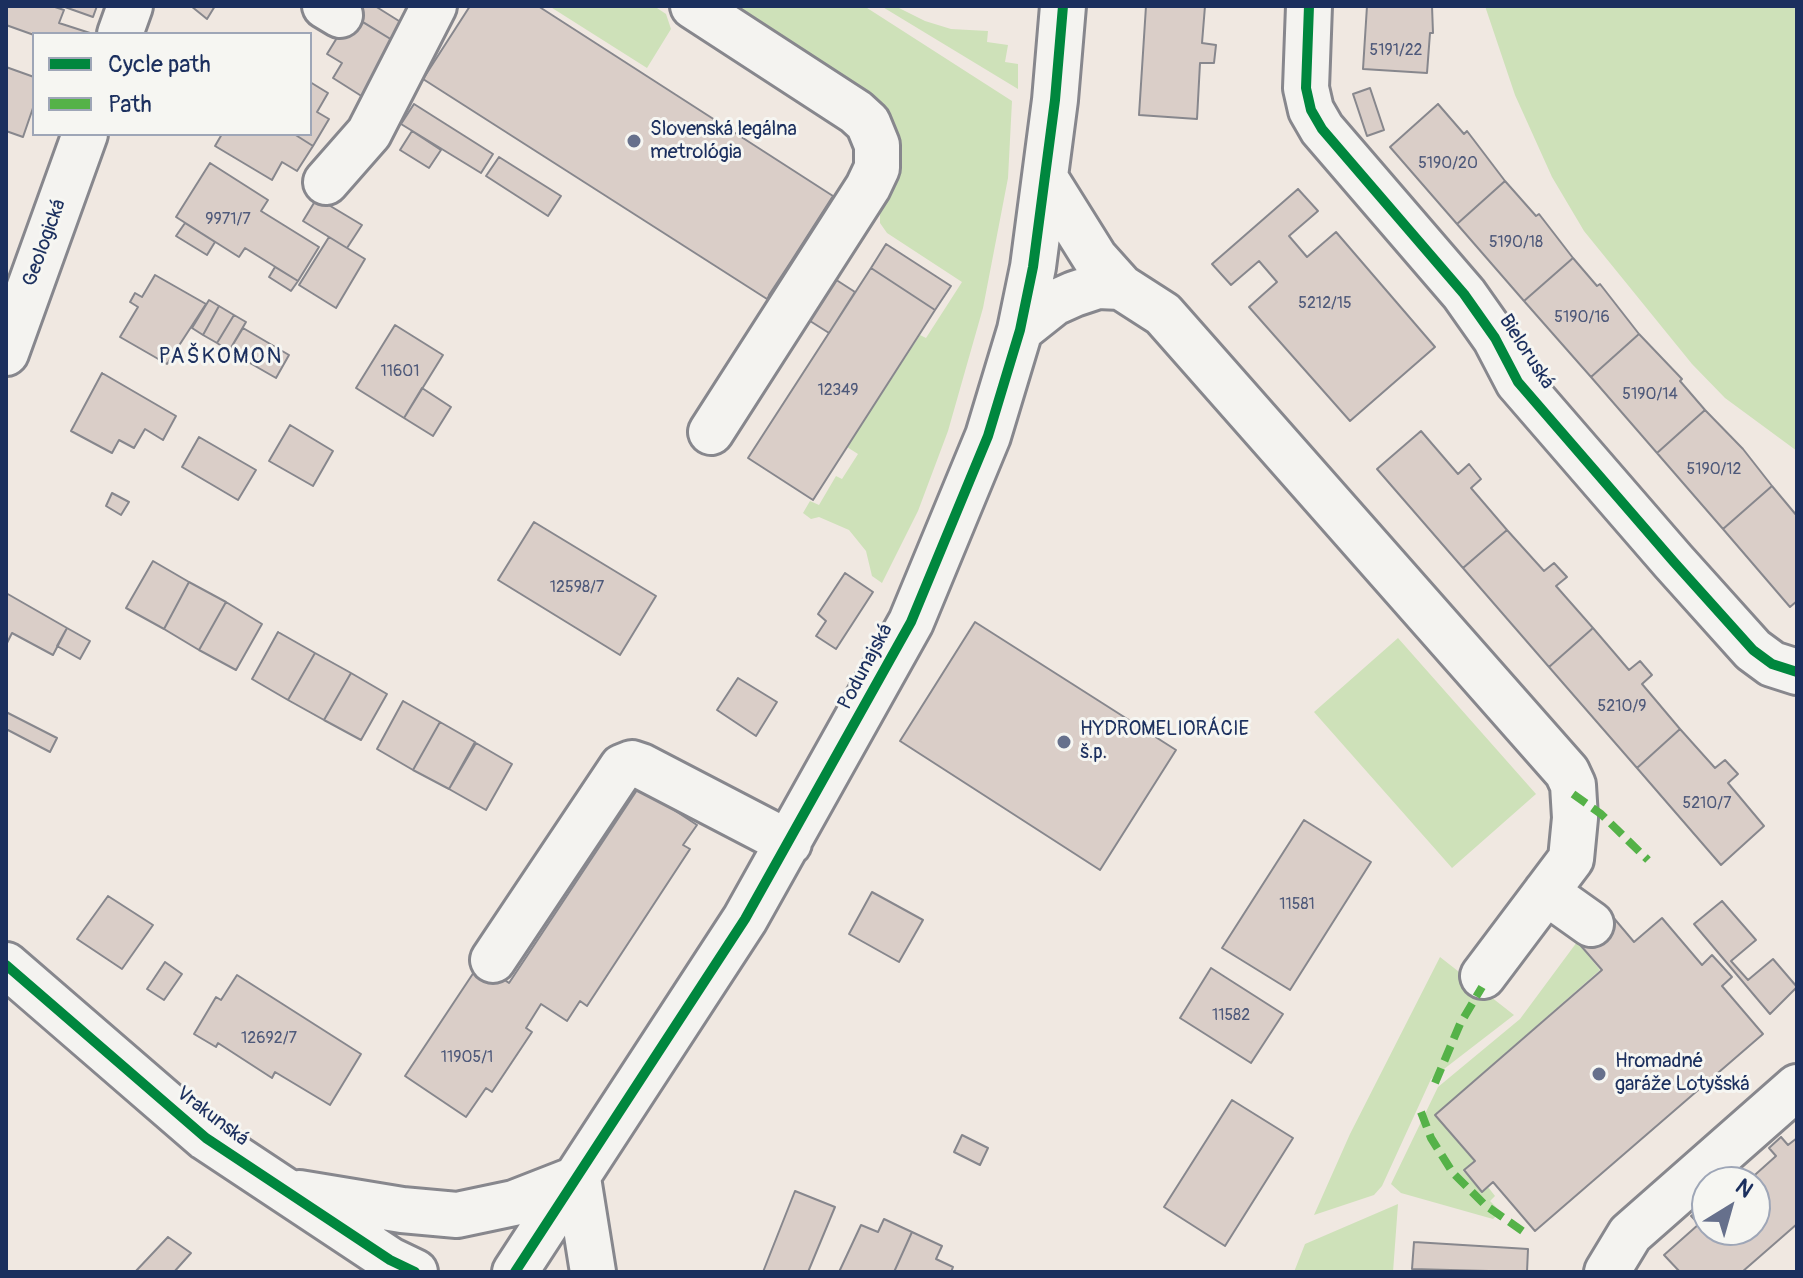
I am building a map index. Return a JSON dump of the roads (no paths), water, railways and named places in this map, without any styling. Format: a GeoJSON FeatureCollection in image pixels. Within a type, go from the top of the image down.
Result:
{"type":"FeatureCollection","features":[{"type":"Feature","properties":{"kind":"street"},"geometry":{"type":"LineString","coordinates":[[121,32],[130,6]]}},
{"type":"Feature","properties":{"kind":"street"},"geometry":{"type":"LineString","coordinates":[[326,182],[369,133],[434,6]]}},
{"type":"Feature","properties":{"kind":"street"},"geometry":{"type":"LineString","coordinates":[[693,6],[856,112],[868,123],[877,145],[877,168],[868,187],[711,432]]}},
{"type":"Feature","properties":{"kind":"street","name":"Podunajská"},"geometry":{"type":"LineString","coordinates":[[515,1272],[745,919],[911,622],[988,436],[1020,330],[1033,267],[1045,178],[1063,6]]}},
{"type":"Feature","properties":{"kind":"street","name":"Bieloruská"},"geometry":{"type":"LineString","coordinates":[[1309,6],[1306,88],[1311,110],[1322,129],[1481,316],[1518,382],[1753,650],[1772,664],[1797,672]]}},
{"type":"Feature","properties":{"kind":"street","name":"Geologická"},"geometry":{"type":"LineString","coordinates":[[6,353],[84,136]]}},
{"type":"Feature","properties":{"kind":"street"},"geometry":{"type":"LineString","coordinates":[[1045,178],[1077,232],[1121,287],[1163,314],[1560,762],[1573,785],[1574,842],[1571,859],[1483,976]]}},
{"type":"Feature","properties":{"kind":"street"},"geometry":{"type":"LineString","coordinates":[[1020,330],[1054,303],[1074,294],[1098,286],[1121,287]]}},
{"type":"Feature","properties":{"kind":"street"},"geometry":{"type":"LineString","coordinates":[[493,960],[622,767],[632,763],[789,843]]}},
{"type":"Feature","properties":{"kind":"street"},"geometry":{"type":"LineString","coordinates":[[1546,892],[1591,924]]}},
{"type":"Feature","properties":{"kind":"street","name":"Vrakunská"},"geometry":{"type":"LineString","coordinates":[[6,965],[206,1138],[398,1268]]}},
{"type":"Feature","properties":{"kind":"street"},"geometry":{"type":"LineString","coordinates":[[1607,1272],[1630,1234],[1797,1087]]}},
{"type":"Feature","properties":{"kind":"street"},"geometry":{"type":"LineString","coordinates":[[284,1191],[402,1210],[457,1215],[514,1203],[578,1178],[593,1272]]}},
{"type":"Feature","properties":{"kind":"place","name":"Slovenská legálna metrológia"},"geometry":{"type":"Point","coordinates":[634,141]}},
{"type":"Feature","properties":{"kind":"place","name":"HYDROMELIORÁCIE š.p."},"geometry":{"type":"Point","coordinates":[1064,742]}},
{"type":"Feature","properties":{"kind":"place","name":"Hromadné garáže Lotyšská"},"geometry":{"type":"Point","coordinates":[1599,1074]}},
{"type":"Feature","properties":{"kind":"district","name":"PAŠKOMON"},"geometry":{"type":"Point","coordinates":[221,357]}}]}
